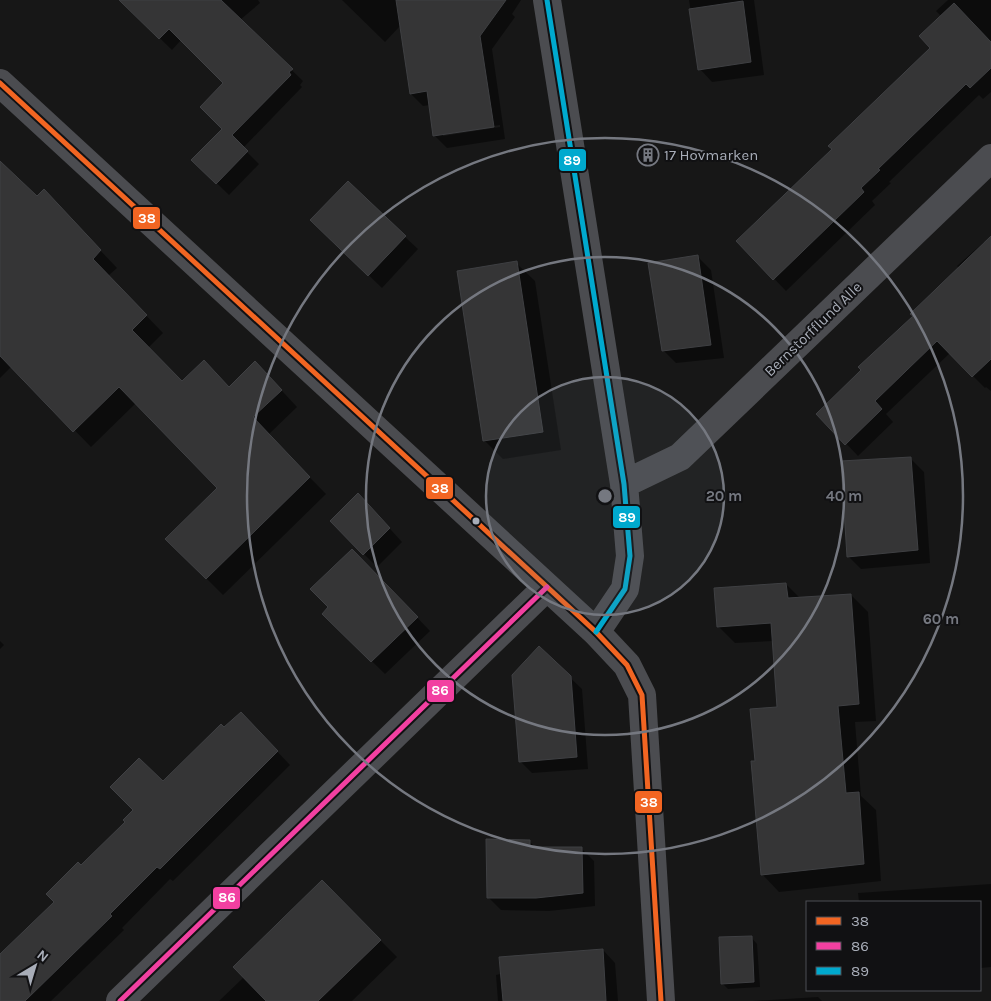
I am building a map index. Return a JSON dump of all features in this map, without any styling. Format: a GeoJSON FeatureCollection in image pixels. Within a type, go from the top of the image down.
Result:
{"type":"FeatureCollection","features":[{"type":"Feature","properties":{"kind":"street"},"geometry":{"type":"LineString","coordinates":[[547,0],[624,484],[630,556],[625,589],[596,632]]}},
{"type":"Feature","properties":{"kind":"street"},"geometry":{"type":"LineString","coordinates":[[0,83],[596,632],[627,665],[642,695],[661,1001]]}},
{"type":"Feature","properties":{"kind":"street","name":"Bernstorfflund Alle"},"geometry":{"type":"LineString","coordinates":[[624,484],[680,457],[991,158]]}},
{"type":"Feature","properties":{"kind":"street"},"geometry":{"type":"LineString","coordinates":[[120,1001],[547,587]]}},
{"type":"Feature","properties":{"kind":"building"},"geometry":{"type":"Polygon","coordinates":[[[119,0],[221,0],[293,69],[289,72],[291,75],[232,135],[248,151],[216,184],[191,160],[222,129],[200,107],[223,83],[169,29],[159,39],[119,0]]]}},
{"type":"Feature","properties":{"kind":"building"},"geometry":{"type":"Polygon","coordinates":[[[396,0],[506,0],[480,36],[494,127],[433,136],[427,91],[410,94],[396,0]]]}},
{"type":"Feature","properties":{"kind":"building"},"geometry":{"type":"Polygon","coordinates":[[[743,1],[751,62],[698,70],[689,9],[743,1]]]}},
{"type":"Feature","properties":{"kind":"building"},"geometry":{"type":"Polygon","coordinates":[[[954,3],[991,42],[991,68],[970,88],[966,84],[878,169],[880,170],[861,188],[864,192],[773,280],[736,241],[832,149],[828,146],[930,48],[919,36],[954,3]]]}},
{"type":"Feature","properties":{"kind":"building"},"geometry":{"type":"Polygon","coordinates":[[[0,161],[37,196],[44,189],[101,250],[93,259],[147,315],[132,330],[182,381],[204,360],[229,387],[255,361],[282,390],[253,417],[310,477],[206,579],[165,539],[217,488],[119,387],[73,432],[0,356],[0,161]]]}},
{"type":"Feature","properties":{"kind":"building"},"geometry":{"type":"Polygon","coordinates":[[[348,181],[406,236],[368,276],[310,220],[348,181]]]}},
{"type":"Feature","properties":{"kind":"building"},"geometry":{"type":"Polygon","coordinates":[[[991,236],[991,359],[972,377],[937,341],[875,401],[882,409],[845,445],[816,414],[861,370],[858,367],[913,316],[910,314],[991,236]]]}},
{"type":"Feature","properties":{"kind":"building"},"geometry":{"type":"Polygon","coordinates":[[[698,255],[711,345],[662,351],[648,263],[698,255]]]}},
{"type":"Feature","properties":{"kind":"building"},"geometry":{"type":"Polygon","coordinates":[[[517,261],[543,432],[483,441],[457,271],[517,261]]]}},
{"type":"Feature","properties":{"kind":"building"},"geometry":{"type":"Polygon","coordinates":[[[911,457],[918,550],[847,557],[841,461],[911,457]]]}},
{"type":"Feature","properties":{"kind":"building"},"geometry":{"type":"Polygon","coordinates":[[[358,493],[390,528],[363,555],[330,521],[358,493]]]}},
{"type":"Feature","properties":{"kind":"building"},"geometry":{"type":"Polygon","coordinates":[[[352,549],[418,617],[371,662],[322,614],[328,607],[310,589],[352,549]]]}},
{"type":"Feature","properties":{"kind":"building"},"geometry":{"type":"Polygon","coordinates":[[[786,583],[788,598],[851,594],[859,704],[838,706],[846,793],[859,792],[864,864],[761,875],[751,761],[755,761],[750,709],[777,707],[771,623],[717,627],[714,588],[786,583]]]}},
{"type":"Feature","properties":{"kind":"building"},"geometry":{"type":"Polygon","coordinates":[[[539,646],[571,676],[577,757],[519,762],[512,675],[539,646]]]}},
{"type":"Feature","properties":{"kind":"building"},"geometry":{"type":"Polygon","coordinates":[[[241,712],[278,751],[160,869],[157,867],[110,914],[112,916],[25,1001],[0,1001],[0,954],[54,902],[46,894],[78,862],[81,865],[125,822],[123,820],[133,810],[110,787],[139,758],[163,781],[221,724],[224,727],[241,712]]]}},
{"type":"Feature","properties":{"kind":"building"},"geometry":{"type":"Polygon","coordinates":[[[486,839],[530,840],[530,847],[582,847],[583,893],[536,898],[487,898],[486,839]]]}},
{"type":"Feature","properties":{"kind":"building"},"geometry":{"type":"Polygon","coordinates":[[[322,880],[381,940],[318,1001],[266,1001],[233,967],[322,880]]]}},
{"type":"Feature","properties":{"kind":"building"},"geometry":{"type":"Polygon","coordinates":[[[752,936],[754,982],[721,984],[719,937],[752,936]]]}},
{"type":"Feature","properties":{"kind":"building"},"geometry":{"type":"Polygon","coordinates":[[[603,949],[606,1001],[503,1001],[499,957],[603,949]]]}},
{"type":"Feature","properties":{"kind":"transit line","name":"89"},"geometry":{"type":"LineString","coordinates":[[547,0],[624,484],[630,556],[625,589],[596,632]]}},
{"type":"Feature","properties":{"kind":"transit line","name":"38"},"geometry":{"type":"LineString","coordinates":[[0,83],[596,632],[627,665],[642,695],[661,1001]]}},
{"type":"Feature","properties":{"kind":"transit line","name":"86"},"geometry":{"type":"LineString","coordinates":[[120,1001],[547,587]]}},
{"type":"Feature","properties":{"kind":"place","name":"17 Hovmarken"},"geometry":{"type":"Point","coordinates":[648,155]}}]}
